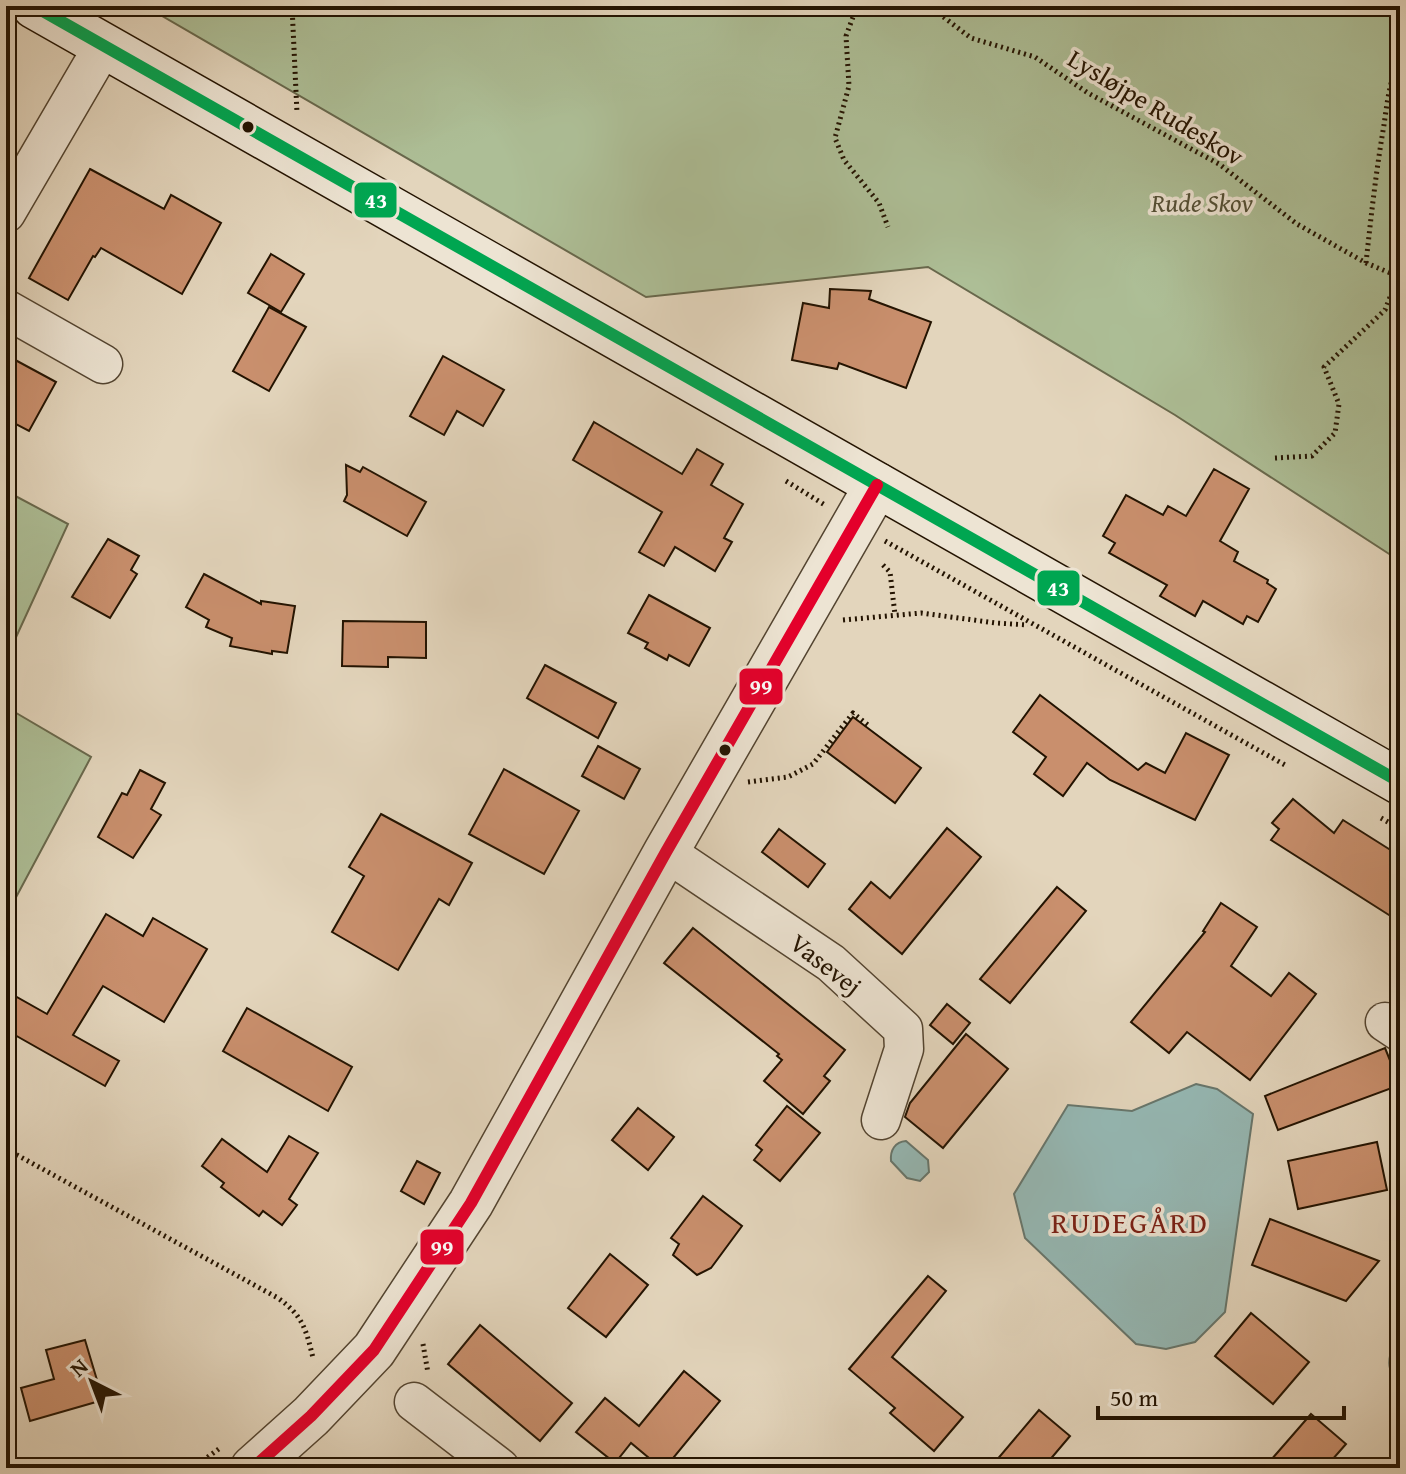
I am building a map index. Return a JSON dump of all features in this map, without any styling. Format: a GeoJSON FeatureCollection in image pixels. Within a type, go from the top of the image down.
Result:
{"type":"FeatureCollection","features":[{"type":"Feature","properties":{"kind":"main road"},"geometry":{"type":"LineString","coordinates":[[34,6],[1400,782]]}},
{"type":"Feature","properties":{"kind":"main road"},"geometry":{"type":"LineString","coordinates":[[253,1468],[311,1416],[374,1350],[471,1203],[666,852],[877,485]]}},
{"type":"Feature","properties":{"kind":"street"},"geometry":{"type":"LineString","coordinates":[[6,213],[104,45]]}},
{"type":"Feature","properties":{"kind":"street"},"geometry":{"type":"LineString","coordinates":[[6,309],[103,364]]}},
{"type":"Feature","properties":{"kind":"street","name":"Vasevej"},"geometry":{"type":"LineString","coordinates":[[666,852],[831,963],[903,1029],[904,1049],[881,1120]]}},
{"type":"Feature","properties":{"kind":"street"},"geometry":{"type":"LineString","coordinates":[[414,1402],[500,1468]]}},
{"type":"Feature","properties":{"kind":"path"},"geometry":{"type":"LineString","coordinates":[[292,6],[298,154]]}},
{"type":"Feature","properties":{"kind":"path"},"geometry":{"type":"LineString","coordinates":[[857,6],[846,36],[849,86],[835,138],[844,160],[879,203],[888,227]]}},
{"type":"Feature","properties":{"kind":"path","name":"Lysløjpe Rudeskov"},"geometry":{"type":"LineString","coordinates":[[929,6],[971,38],[1035,57],[1088,93],[1219,164],[1297,224],[1366,263],[1399,277]]}},
{"type":"Feature","properties":{"kind":"path"},"geometry":{"type":"LineString","coordinates":[[1366,263],[1386,110],[1394,69],[1400,58]]}},
{"type":"Feature","properties":{"kind":"path"},"geometry":{"type":"LineString","coordinates":[[1275,458],[1312,456],[1335,433],[1339,404],[1324,367],[1385,310],[1399,277]]}},
{"type":"Feature","properties":{"kind":"path"},"geometry":{"type":"LineString","coordinates":[[883,565],[890,572],[895,615]]}},
{"type":"Feature","properties":{"kind":"path"},"geometry":{"type":"LineString","coordinates":[[798,623],[921,613],[1033,625]]}},
{"type":"Feature","properties":{"kind":"path"},"geometry":{"type":"LineString","coordinates":[[703,788],[788,777],[813,764],[853,713],[869,726]]}},
{"type":"Feature","properties":{"kind":"path"},"geometry":{"type":"LineString","coordinates":[[6,1149],[278,1298],[292,1308],[305,1324],[315,1363]]}},
{"type":"Feature","properties":{"kind":"green space","name":"Rude Skov"},"geometry":{"type":"Polygon","coordinates":[[[145,6],[1400,6],[1400,561],[1175,415],[928,267],[646,297],[145,6]]]}},
{"type":"Feature","properties":{"kind":"green space"},"geometry":{"type":"Polygon","coordinates":[[[6,491],[68,524],[6,659],[6,491]]]}},
{"type":"Feature","properties":{"kind":"green space"},"geometry":{"type":"Polygon","coordinates":[[[6,707],[91,757],[6,916],[6,707]]]}},
{"type":"Feature","properties":{"kind":"water"},"geometry":{"type":"Polygon","coordinates":[[[1196,1084],[1217,1089],[1253,1114],[1225,1312],[1195,1342],[1166,1349],[1136,1344],[1025,1238],[1014,1194],[1068,1105],[1132,1111],[1196,1084]]]}},
{"type":"Feature","properties":{"kind":"water"},"geometry":{"type":"Polygon","coordinates":[[[906,1141],[928,1160],[929,1172],[920,1181],[907,1178],[891,1161],[894,1147],[906,1141]]]}},
{"type":"Feature","properties":{"kind":"water"},"geometry":{"type":"Polygon","coordinates":[[[1400,1334],[1400,1382],[1389,1365],[1393,1346],[1400,1334]]]}},
{"type":"Feature","properties":{"kind":"building"},"geometry":{"type":"Polygon","coordinates":[[[90,169],[164,209],[171,195],[221,223],[182,294],[101,248],[93,256],[68,300],[29,278],[90,169]]]}},
{"type":"Feature","properties":{"kind":"building"},"geometry":{"type":"Polygon","coordinates":[[[271,254],[304,274],[281,312],[248,293],[271,254]]]}},
{"type":"Feature","properties":{"kind":"building"},"geometry":{"type":"Polygon","coordinates":[[[830,289],[871,291],[869,299],[931,322],[906,388],[839,363],[837,369],[792,360],[803,303],[829,308],[830,289]]]}},
{"type":"Feature","properties":{"kind":"building"},"geometry":{"type":"Polygon","coordinates":[[[269,307],[306,327],[269,391],[233,371],[269,307]]]}},
{"type":"Feature","properties":{"kind":"building"},"geometry":{"type":"Polygon","coordinates":[[[6,355],[56,382],[29,431],[6,419],[6,355]]]}},
{"type":"Feature","properties":{"kind":"building"},"geometry":{"type":"Polygon","coordinates":[[[443,356],[504,390],[483,426],[457,411],[444,435],[410,416],[443,356]]]}},
{"type":"Feature","properties":{"kind":"building"},"geometry":{"type":"Polygon","coordinates":[[[594,422],[682,474],[697,449],[723,464],[711,485],[743,504],[724,538],[732,542],[715,571],[675,547],[664,566],[639,552],[662,512],[573,460],[594,422]]]}},
{"type":"Feature","properties":{"kind":"building"},"geometry":{"type":"Polygon","coordinates":[[[346,465],[360,472],[363,467],[426,502],[407,536],[344,501],[347,495],[346,465]]]}},
{"type":"Feature","properties":{"kind":"building"},"geometry":{"type":"Polygon","coordinates":[[[1214,469],[1249,489],[1220,541],[1238,552],[1234,561],[1268,580],[1267,583],[1276,589],[1258,622],[1247,616],[1243,624],[1203,601],[1195,616],[1160,596],[1167,585],[1109,553],[1115,543],[1103,536],[1126,495],[1163,515],[1168,506],[1186,516],[1214,469]]]}},
{"type":"Feature","properties":{"kind":"building"},"geometry":{"type":"Polygon","coordinates":[[[108,539],[139,556],[131,570],[137,574],[110,618],[72,597],[108,539]]]}},
{"type":"Feature","properties":{"kind":"building"},"geometry":{"type":"Polygon","coordinates":[[[204,574],[261,604],[261,601],[295,606],[287,653],[272,651],[272,654],[230,646],[232,638],[206,627],[209,620],[186,607],[204,574]]]}},
{"type":"Feature","properties":{"kind":"building"},"geometry":{"type":"Polygon","coordinates":[[[649,595],[710,628],[689,666],[669,655],[667,660],[645,648],[648,643],[628,633],[649,595]]]}},
{"type":"Feature","properties":{"kind":"building"},"geometry":{"type":"Polygon","coordinates":[[[343,621],[426,622],[426,658],[388,657],[388,667],[342,666],[343,621]]]}},
{"type":"Feature","properties":{"kind":"building"},"geometry":{"type":"Polygon","coordinates":[[[545,665],[616,703],[598,738],[527,698],[545,665]]]}},
{"type":"Feature","properties":{"kind":"building"},"geometry":{"type":"Polygon","coordinates":[[[1040,695],[1138,770],[1146,763],[1165,773],[1186,733],[1229,755],[1195,820],[1110,780],[1087,763],[1063,796],[1034,774],[1046,757],[1013,732],[1040,695]]]}},
{"type":"Feature","properties":{"kind":"building"},"geometry":{"type":"Polygon","coordinates":[[[853,717],[921,768],[895,803],[827,752],[853,717]]]}},
{"type":"Feature","properties":{"kind":"building"},"geometry":{"type":"Polygon","coordinates":[[[598,746],[640,769],[624,799],[582,776],[598,746]]]}},
{"type":"Feature","properties":{"kind":"building"},"geometry":{"type":"Polygon","coordinates":[[[504,769],[579,811],[544,874],[469,834],[504,769]]]}},
{"type":"Feature","properties":{"kind":"building"},"geometry":{"type":"Polygon","coordinates":[[[140,770],[165,783],[151,809],[161,815],[133,858],[98,837],[122,793],[127,795],[140,770]]]}},
{"type":"Feature","properties":{"kind":"building"},"geometry":{"type":"Polygon","coordinates":[[[1293,799],[1334,833],[1343,820],[1400,856],[1400,922],[1271,840],[1279,829],[1272,823],[1293,799]]]}},
{"type":"Feature","properties":{"kind":"building"},"geometry":{"type":"Polygon","coordinates":[[[381,814],[472,863],[449,905],[439,899],[398,970],[332,932],[364,876],[349,867],[381,814]]]}},
{"type":"Feature","properties":{"kind":"building"},"geometry":{"type":"Polygon","coordinates":[[[947,828],[981,857],[902,954],[849,909],[871,882],[890,898],[947,828]]]}},
{"type":"Feature","properties":{"kind":"building"},"geometry":{"type":"Polygon","coordinates":[[[779,829],[825,864],[808,887],[762,852],[779,829]]]}},
{"type":"Feature","properties":{"kind":"building"},"geometry":{"type":"Polygon","coordinates":[[[1057,887],[1086,911],[1010,1003],[980,979],[1057,887]]]}},
{"type":"Feature","properties":{"kind":"building"},"geometry":{"type":"Polygon","coordinates":[[[1221,903],[1257,927],[1231,966],[1271,996],[1289,973],[1316,994],[1250,1080],[1187,1032],[1169,1053],[1131,1022],[1205,932],[1221,903]]]}},
{"type":"Feature","properties":{"kind":"building"},"geometry":{"type":"Polygon","coordinates":[[[106,914],[143,936],[153,918],[207,949],[164,1022],[103,986],[73,1035],[119,1061],[105,1086],[6,1030],[6,991],[47,1014],[106,914]]]}},
{"type":"Feature","properties":{"kind":"building"},"geometry":{"type":"Polygon","coordinates":[[[693,928],[845,1050],[824,1076],[830,1081],[803,1114],[764,1081],[782,1060],[777,1056],[779,1054],[664,963],[693,928]]]}},
{"type":"Feature","properties":{"kind":"building"},"geometry":{"type":"Polygon","coordinates":[[[947,1004],[970,1023],[953,1044],[930,1025],[947,1004]]]}},
{"type":"Feature","properties":{"kind":"building"},"geometry":{"type":"Polygon","coordinates":[[[247,1008],[352,1067],[328,1111],[223,1051],[247,1008]]]}},
{"type":"Feature","properties":{"kind":"building"},"geometry":{"type":"Polygon","coordinates":[[[966,1034],[1008,1069],[943,1148],[905,1117],[910,1103],[966,1034]]]}},
{"type":"Feature","properties":{"kind":"building"},"geometry":{"type":"Polygon","coordinates":[[[1385,1048],[1400,1085],[1278,1130],[1265,1096],[1385,1048]]]}},
{"type":"Feature","properties":{"kind":"building"},"geometry":{"type":"Polygon","coordinates":[[[787,1106],[820,1133],[780,1181],[754,1160],[762,1150],[756,1145],[787,1106]]]}},
{"type":"Feature","properties":{"kind":"building"},"geometry":{"type":"Polygon","coordinates":[[[638,1108],[674,1137],[648,1170],[612,1140],[638,1108]]]}},
{"type":"Feature","properties":{"kind":"building"},"geometry":{"type":"Polygon","coordinates":[[[289,1136],[318,1153],[289,1199],[297,1205],[282,1225],[263,1211],[259,1216],[221,1187],[224,1183],[202,1166],[222,1139],[267,1172],[289,1136]]]}},
{"type":"Feature","properties":{"kind":"building"},"geometry":{"type":"Polygon","coordinates":[[[1377,1142],[1387,1190],[1298,1209],[1288,1161],[1377,1142]]]}},
{"type":"Feature","properties":{"kind":"building"},"geometry":{"type":"Polygon","coordinates":[[[417,1161],[440,1173],[424,1204],[401,1191],[417,1161]]]}},
{"type":"Feature","properties":{"kind":"building"},"geometry":{"type":"Polygon","coordinates":[[[703,1196],[742,1226],[711,1268],[697,1275],[673,1255],[679,1244],[671,1238],[703,1196]]]}},
{"type":"Feature","properties":{"kind":"building"},"geometry":{"type":"Polygon","coordinates":[[[1270,1219],[1379,1261],[1346,1301],[1252,1265],[1270,1219]]]}},
{"type":"Feature","properties":{"kind":"building"},"geometry":{"type":"Polygon","coordinates":[[[610,1254],[648,1285],[606,1337],[568,1308],[610,1254]]]}},
{"type":"Feature","properties":{"kind":"building"},"geometry":{"type":"Polygon","coordinates":[[[928,1276],[946,1291],[892,1357],[963,1417],[934,1451],[890,1413],[895,1408],[849,1369],[928,1276]]]}},
{"type":"Feature","properties":{"kind":"building"},"geometry":{"type":"Polygon","coordinates":[[[1251,1313],[1309,1362],[1273,1404],[1215,1356],[1251,1313]]]}},
{"type":"Feature","properties":{"kind":"building"},"geometry":{"type":"Polygon","coordinates":[[[480,1325],[572,1403],[540,1441],[448,1364],[480,1325]]]}},
{"type":"Feature","properties":{"kind":"building"},"geometry":{"type":"Polygon","coordinates":[[[85,1340],[103,1400],[30,1421],[21,1388],[54,1379],[46,1350],[85,1340]]]}},
{"type":"Feature","properties":{"kind":"building"},"geometry":{"type":"Polygon","coordinates":[[[684,1371],[720,1401],[665,1468],[631,1443],[615,1463],[576,1432],[605,1398],[639,1426],[684,1371]]]}},
{"type":"Feature","properties":{"kind":"building"},"geometry":{"type":"Polygon","coordinates":[[[1039,1410],[1070,1436],[1043,1468],[990,1468],[1039,1410]]]}},
{"type":"Feature","properties":{"kind":"building"},"geometry":{"type":"Polygon","coordinates":[[[1311,1414],[1346,1444],[1325,1468],[1264,1468],[1311,1414]]]}},
{"type":"Feature","properties":{"kind":"transit line","name":"43"},"geometry":{"type":"LineString","coordinates":[[34,6],[1400,782]]}},
{"type":"Feature","properties":{"kind":"transit line","name":"99"},"geometry":{"type":"LineString","coordinates":[[253,1468],[311,1416],[374,1350],[471,1203],[666,852],[877,485]]}},
{"type":"Feature","properties":{"kind":"district","name":"RUDEGÅRD"},"geometry":{"type":"Point","coordinates":[1130,1222]}}]}
